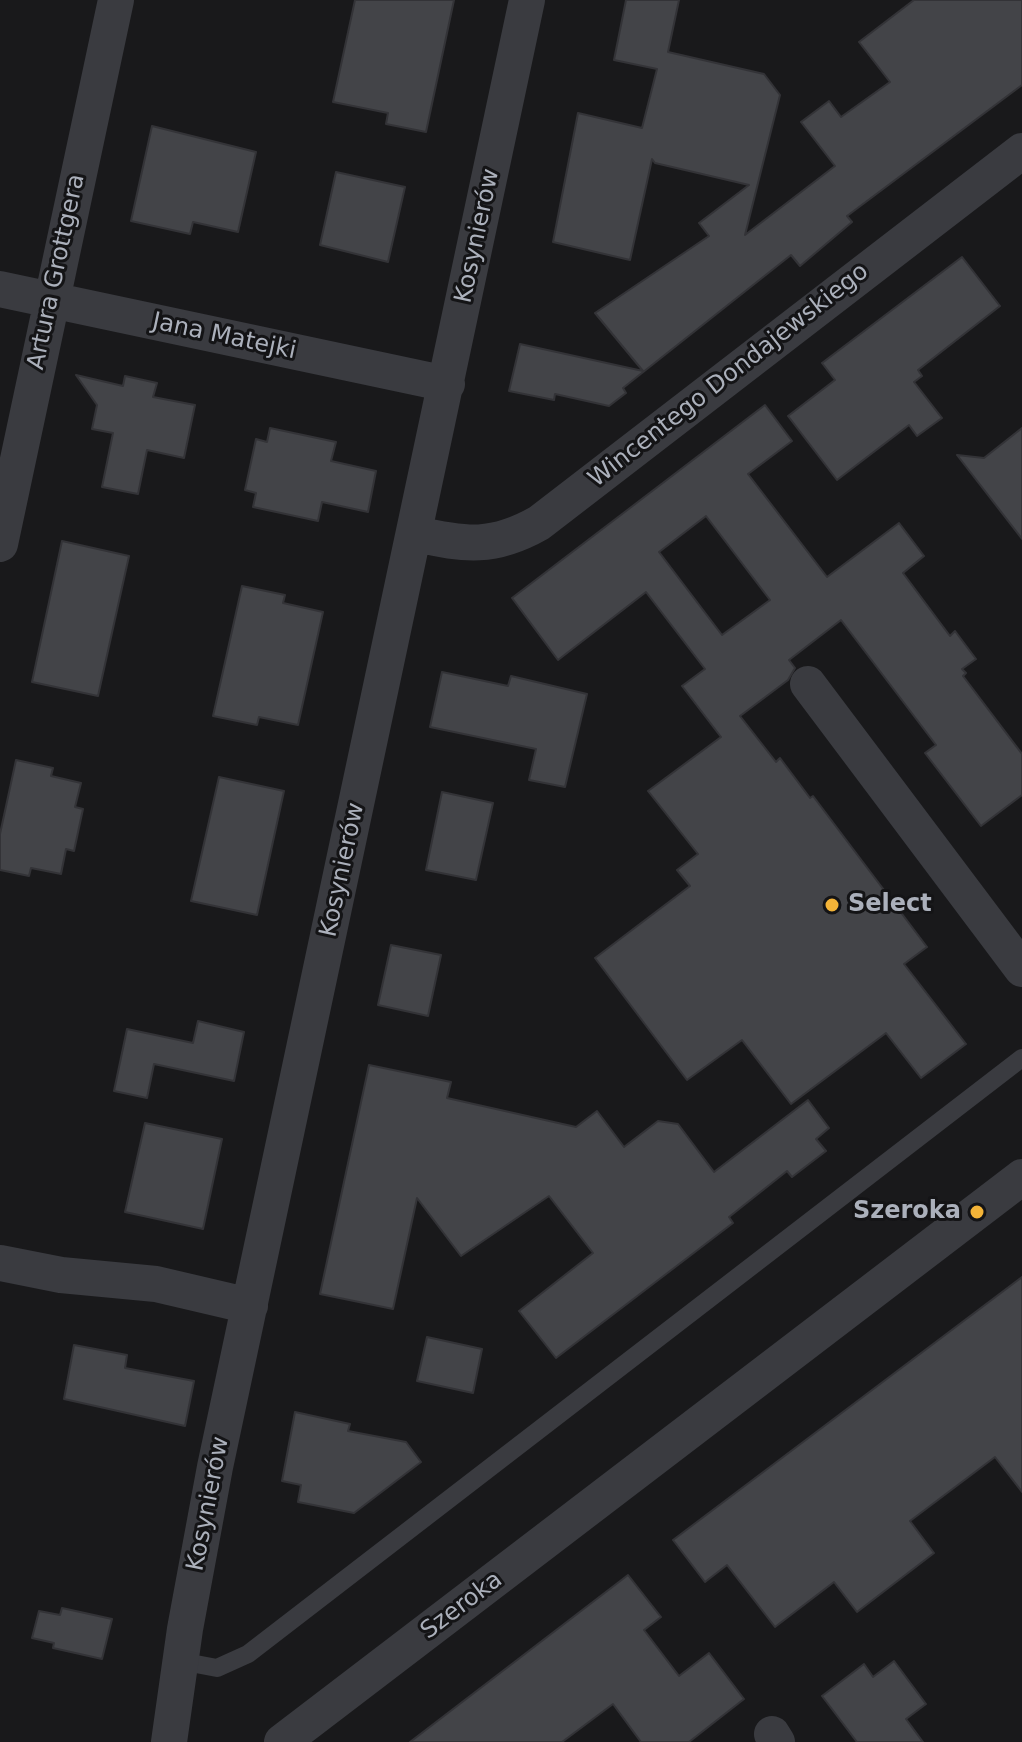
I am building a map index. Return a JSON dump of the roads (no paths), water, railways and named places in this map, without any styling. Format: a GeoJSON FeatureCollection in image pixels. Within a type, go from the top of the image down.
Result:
{"type":"FeatureCollection","features":[{"type":"Feature","properties":{"kind":"street","name":"Artura Grottgera"},"geometry":{"type":"LineString","coordinates":[[0,544],[116,0]]}},
{"type":"Feature","properties":{"kind":"street","name":"Kosynierów"},"geometry":{"type":"LineString","coordinates":[[162,1738],[180,1661],[215,1467],[416,534],[527,0]]}},
{"type":"Feature","properties":{"kind":"street","name":"Wincentego Dondajewskiego"},"geometry":{"type":"LineString","coordinates":[[416,534],[488,544],[514,537],[539,523],[1022,151]]}},
{"type":"Feature","properties":{"kind":"street","name":"Jana Matejki"},"geometry":{"type":"LineString","coordinates":[[0,289],[447,384]]}},
{"type":"Feature","properties":{"kind":"street"},"geometry":{"type":"LineString","coordinates":[[808,684],[1022,969]]}},
{"type":"Feature","properties":{"kind":"street","name":"Szeroka"},"geometry":{"type":"LineString","coordinates":[[282,1742],[1022,1177]]}},
{"type":"Feature","properties":{"kind":"street"},"geometry":{"type":"LineString","coordinates":[[0,1263],[61,1275],[156,1284],[250,1306]]}},
{"type":"Feature","properties":{"kind":"lane"},"geometry":{"type":"LineString","coordinates":[[180,1661],[217,1668],[248,1654],[1022,1058]]}},
{"type":"Feature","properties":{"kind":"place","name":"Select"},"geometry":{"type":"Point","coordinates":[832,905]}},
{"type":"Feature","properties":{"kind":"place","name":"Szeroka"},"geometry":{"type":"Point","coordinates":[977,1212]}}]}
